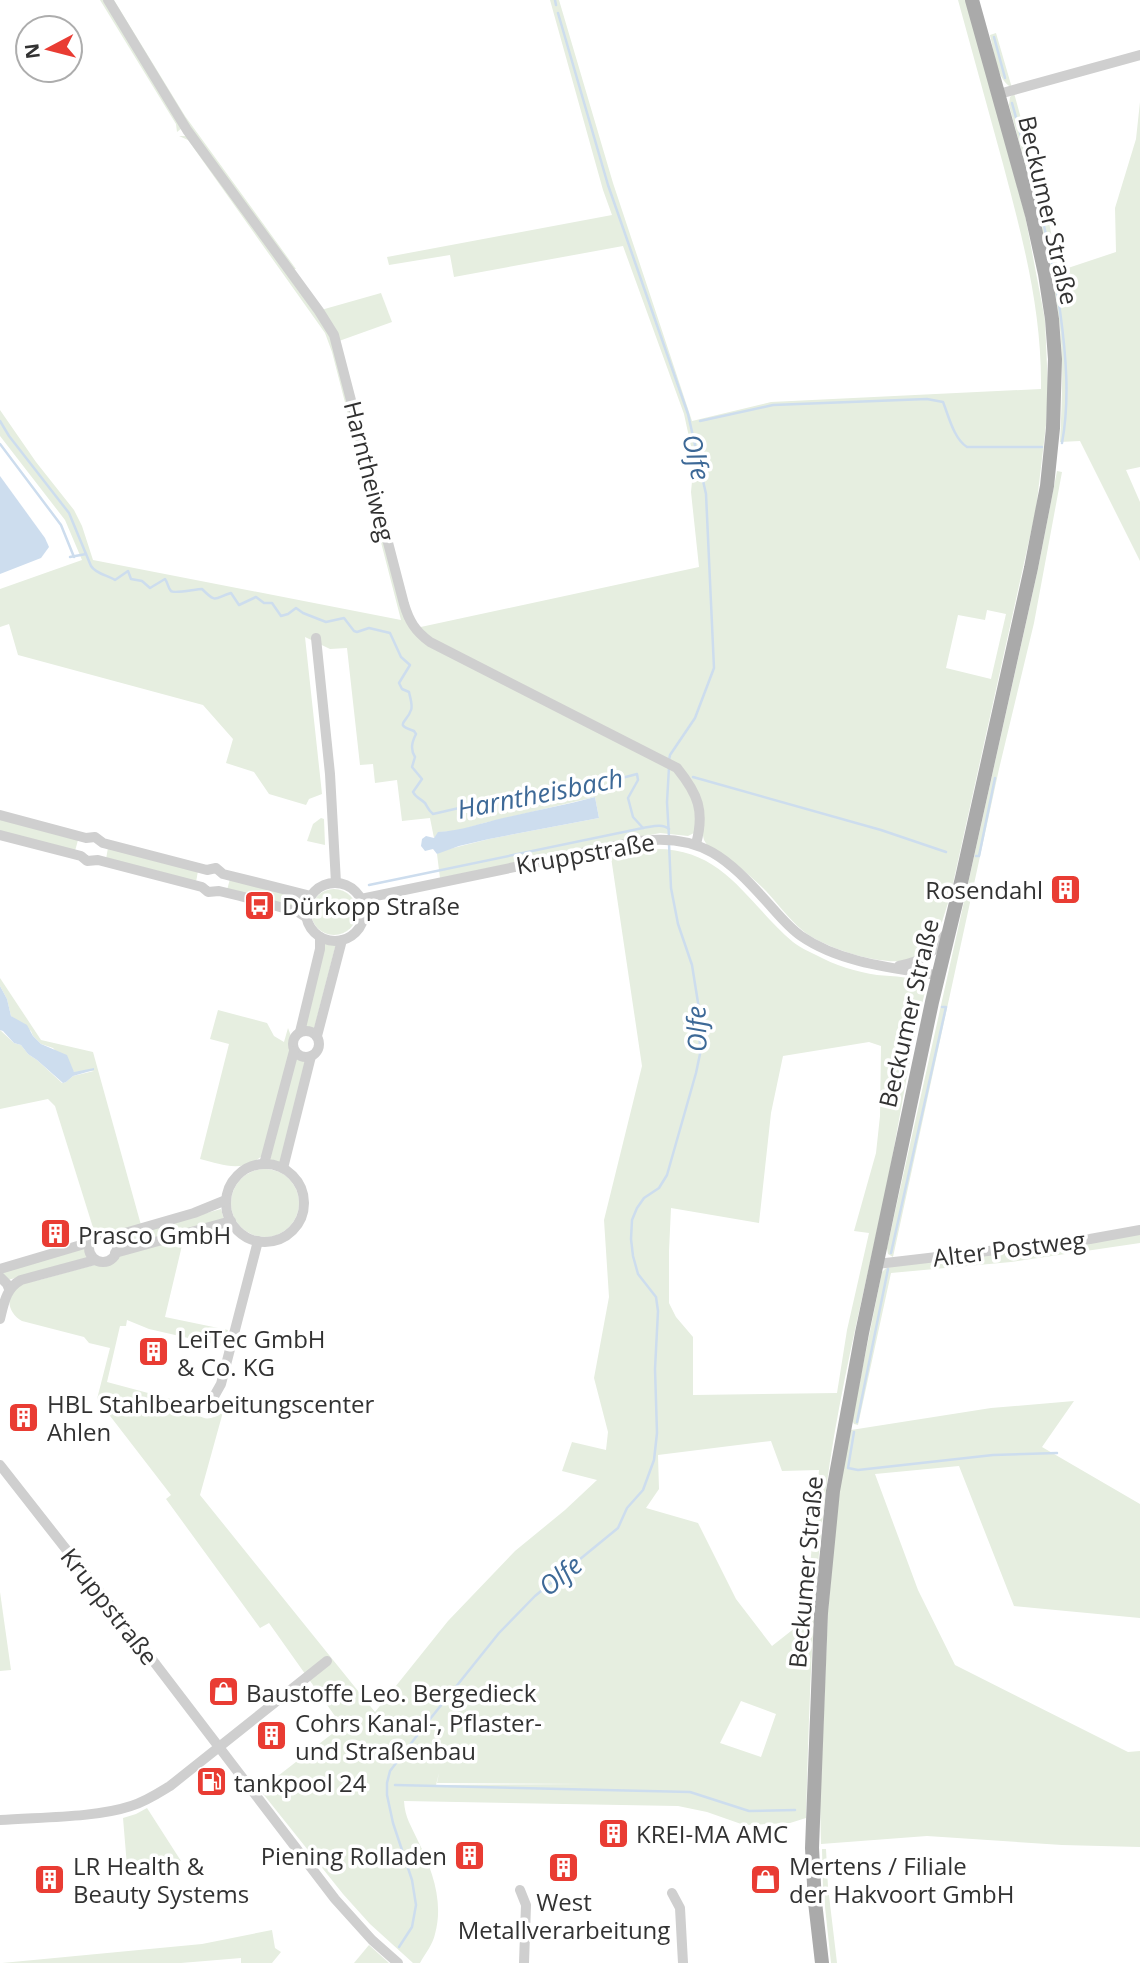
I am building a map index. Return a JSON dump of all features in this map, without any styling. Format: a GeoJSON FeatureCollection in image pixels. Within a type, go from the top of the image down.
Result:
{"type":"FeatureCollection","features":[{"type":"Feature","properties":{"kind":"main road","name":"Beckumer Straße"},"geometry":{"type":"LineString","coordinates":[[822,1963],[812,1848],[821,1613],[833,1491],[854,1374],[938,975],[1031,568],[1047,486],[1054,428],[1055,359],[1045,274],[972,0]]}},
{"type":"Feature","properties":{"kind":"street","name":"Harntheiweg"},"geometry":{"type":"LineString","coordinates":[[108,0],[187,130],[334,335],[404,604],[416,631],[430,642],[677,768],[690,784],[701,814],[696,844]]}},
{"type":"Feature","properties":{"kind":"street"},"geometry":{"type":"LineString","coordinates":[[999,94],[1140,55]]}},
{"type":"Feature","properties":{"kind":"street"},"geometry":{"type":"LineString","coordinates":[[317,638],[337,883]]}},
{"type":"Feature","properties":{"kind":"street"},"geometry":{"type":"LineString","coordinates":[[0,815],[86,838],[95,837],[103,843],[207,870],[216,869],[223,874],[310,896]]}},
{"type":"Feature","properties":{"kind":"street"},"geometry":{"type":"LineString","coordinates":[[0,835],[81,856],[87,861],[98,860],[202,887],[208,892],[219,891],[298,912],[306,917]]}},
{"type":"Feature","properties":{"kind":"street"},"geometry":{"type":"LineString","coordinates":[[81,856],[80,846],[86,838]]}},
{"type":"Feature","properties":{"kind":"street","name":"Kruppstraße"},"geometry":{"type":"LineString","coordinates":[[362,903],[501,869],[660,839],[678,839],[696,844],[719,857],[740,873],[799,935],[825,950],[938,975]]}},
{"type":"Feature","properties":{"kind":"street"},"geometry":{"type":"LineString","coordinates":[[98,860],[104,852],[103,843]]}},
{"type":"Feature","properties":{"kind":"street"},"geometry":{"type":"LineString","coordinates":[[202,887],[201,877],[207,870]]}},
{"type":"Feature","properties":{"kind":"street"},"geometry":{"type":"LineString","coordinates":[[219,891],[225,884],[223,874]]}},
{"type":"Feature","properties":{"kind":"street"},"geometry":{"type":"LineString","coordinates":[[337,883],[355,891],[362,903],[363,919],[359,929],[351,936],[342,940],[330,940],[314,932],[306,917],[306,905],[310,896],[322,886],[337,883]]}},
{"type":"Feature","properties":{"kind":"street"},"geometry":{"type":"LineString","coordinates":[[895,967],[925,958],[942,941],[950,927]]}},
{"type":"Feature","properties":{"kind":"street"},"geometry":{"type":"LineString","coordinates":[[264,1164],[294,1051],[294,1038],[300,1032],[320,949],[320,937]]}},
{"type":"Feature","properties":{"kind":"street"},"geometry":{"type":"LineString","coordinates":[[283,1168],[312,1056],[319,1045],[317,1036],[342,940]]}},
{"type":"Feature","properties":{"kind":"street"},"geometry":{"type":"LineString","coordinates":[[300,1032],[309,1031],[317,1036]]}},
{"type":"Feature","properties":{"kind":"street"},"geometry":{"type":"LineString","coordinates":[[294,1051],[302,1057],[312,1056]]}},
{"type":"Feature","properties":{"kind":"street"},"geometry":{"type":"LineString","coordinates":[[264,1164],[283,1168],[294,1177],[302,1189],[304,1204],[301,1218],[292,1231],[280,1239],[258,1241],[239,1232],[228,1213],[226,1200],[230,1186],[239,1174],[251,1167],[264,1164]]}},
{"type":"Feature","properties":{"kind":"street"},"geometry":{"type":"LineString","coordinates":[[0,1269],[90,1242],[97,1235],[111,1237],[194,1213],[226,1200]]}},
{"type":"Feature","properties":{"kind":"street"},"geometry":{"type":"LineString","coordinates":[[0,1319],[9,1289],[21,1280],[95,1260],[107,1261],[116,1253],[231,1221]]}},
{"type":"Feature","properties":{"kind":"street","name":"Alter Postweg"},"geometry":{"type":"LineString","coordinates":[[877,1264],[1090,1239],[1140,1230]]}},
{"type":"Feature","properties":{"kind":"street"},"geometry":{"type":"LineString","coordinates":[[111,1237],[116,1244],[116,1253]]}},
{"type":"Feature","properties":{"kind":"street"},"geometry":{"type":"LineString","coordinates":[[212,1401],[221,1384],[258,1241]]}},
{"type":"Feature","properties":{"kind":"street"},"geometry":{"type":"LineString","coordinates":[[90,1242],[89,1252],[95,1260]]}},
{"type":"Feature","properties":{"kind":"street"},"geometry":{"type":"LineString","coordinates":[[0,1278],[9,1289]]}},
{"type":"Feature","properties":{"kind":"street","name":"Kruppstraße"},"geometry":{"type":"LineString","coordinates":[[0,1465],[335,1899],[372,1940],[398,1963]]}},
{"type":"Feature","properties":{"kind":"street"},"geometry":{"type":"LineString","coordinates":[[0,1820],[130,1807],[153,1797],[327,1661]]}},
{"type":"Feature","properties":{"kind":"street"},"geometry":{"type":"LineString","coordinates":[[520,1890],[526,1905],[524,1963]]}},
{"type":"Feature","properties":{"kind":"street"},"geometry":{"type":"LineString","coordinates":[[672,1893],[680,1908],[683,1963]]}},
{"type":"Feature","properties":{"kind":"shaded area"},"geometry":{"type":"Polygon","coordinates":[[[100,0],[105,0],[182,128],[177,132],[176,124],[100,0]]]}},
{"type":"Feature","properties":{"kind":"shaded area"},"geometry":{"type":"Polygon","coordinates":[[[111,0],[114,0],[185,116],[296,269],[292,269],[190,130],[111,0]]]}},
{"type":"Feature","properties":{"kind":"shaded area"},"geometry":{"type":"Polygon","coordinates":[[[550,0],[559,0],[613,183],[692,421],[771,402],[1041,389],[1038,331],[1030,275],[958,0],[966,0],[1025,215],[1045,320],[1048,389],[1046,425],[1036,509],[950,897],[933,943],[923,955],[912,960],[880,960],[861,956],[812,937],[797,926],[752,878],[707,845],[698,814],[696,832],[688,836],[660,833],[440,878],[437,854],[441,851],[599,818],[595,797],[457,831],[439,832],[434,838],[430,818],[402,821],[397,780],[375,783],[373,764],[360,765],[347,648],[330,649],[305,637],[322,794],[309,799],[306,805],[269,794],[254,772],[226,763],[233,739],[203,705],[18,655],[9,624],[0,627],[0,589],[82,560],[65,520],[0,436],[0,410],[74,510],[93,560],[401,620],[325,333],[188,140],[179,136],[187,136],[332,336],[375,497],[416,628],[699,567],[691,492],[694,460],[684,414],[623,246],[454,277],[450,255],[389,265],[387,257],[612,215],[550,0]],[[987,610],[985,620],[958,615],[946,668],[991,679],[1006,614],[987,610]]]}},
{"type":"Feature","properties":{"kind":"shaded area"},"geometry":{"type":"Polygon","coordinates":[[[996,33],[1012,88],[1002,78],[996,64],[990,35],[996,33]]]}},
{"type":"Feature","properties":{"kind":"shaded area"},"geometry":{"type":"Polygon","coordinates":[[[1014,93],[1047,213],[1059,271],[1116,252],[1115,208],[1136,139],[1140,102],[1140,467],[1126,470],[1140,502],[1140,561],[1080,441],[1060,442],[1061,334],[1044,238],[1009,105],[1010,97],[1014,93]]]}},
{"type":"Feature","properties":{"kind":"shaded area"},"geometry":{"type":"Polygon","coordinates":[[[381,293],[392,322],[339,341],[321,310],[381,293]]]}},
{"type":"Feature","properties":{"kind":"shaded area"},"geometry":{"type":"Polygon","coordinates":[[[1057,471],[1062,472],[1034,623],[999,769],[893,1257],[888,1254],[887,1248],[1038,569],[1057,471]]]}},
{"type":"Feature","properties":{"kind":"shaded area"},"geometry":{"type":"Polygon","coordinates":[[[321,818],[324,819],[325,845],[307,841],[313,824],[321,818]]]}},
{"type":"Feature","properties":{"kind":"shaded area"},"geometry":{"type":"Polygon","coordinates":[[[0,819],[78,840],[75,851],[0,832],[0,819]]]}},
{"type":"Feature","properties":{"kind":"shaded area"},"geometry":{"type":"Polygon","coordinates":[[[108,848],[198,871],[196,882],[106,859],[108,848]]]}},
{"type":"Feature","properties":{"kind":"shaded area"},"geometry":{"type":"Polygon","coordinates":[[[655,849],[679,851],[699,858],[733,880],[777,927],[801,947],[830,962],[854,970],[911,979],[925,992],[831,1453],[814,1613],[806,1818],[790,1823],[744,1825],[707,1812],[678,1806],[404,1801],[407,1817],[432,1874],[438,1910],[433,1941],[420,1963],[413,1963],[370,1924],[343,1894],[260,1790],[342,1726],[269,1623],[260,1628],[166,1499],[171,1495],[97,1399],[110,1348],[89,1343],[84,1337],[22,1321],[13,1313],[10,1298],[23,1284],[106,1264],[115,1257],[184,1237],[165,1317],[228,1330],[223,1346],[149,1329],[127,1320],[126,1326],[120,1326],[107,1382],[193,1405],[198,1415],[205,1418],[223,1412],[200,1495],[375,1712],[448,1621],[515,1551],[597,1480],[562,1471],[572,1442],[606,1450],[608,1432],[594,1378],[609,1297],[604,1220],[642,1066],[611,857],[655,849]],[[869,1042],[783,1056],[771,1113],[759,1223],[671,1208],[669,1303],[676,1317],[693,1337],[693,1395],[837,1393],[847,1330],[869,1233],[854,1231],[876,1153],[880,1116],[881,1046],[869,1042]],[[771,1441],[658,1455],[659,1489],[646,1508],[698,1523],[736,1599],[772,1646],[805,1620],[819,1470],[782,1471],[771,1441]],[[741,1701],[720,1743],[761,1757],[776,1714],[741,1701]],[[439,1773],[436,1785],[588,1784],[437,1783],[439,1773]]]}},
{"type":"Feature","properties":{"kind":"shaded area"},"geometry":{"type":"Polygon","coordinates":[[[230,879],[305,898],[303,910],[227,890],[230,879]]]}},
{"type":"Feature","properties":{"kind":"shaded area"},"geometry":{"type":"Polygon","coordinates":[[[334,889],[351,895],[357,912],[351,929],[334,935],[317,929],[311,912],[317,895],[334,889]]]}},
{"type":"Feature","properties":{"kind":"shaded area"},"geometry":{"type":"Polygon","coordinates":[[[325,943],[336,944],[314,1029],[304,1026],[325,943]]]}},
{"type":"Feature","properties":{"kind":"shaded area"},"geometry":{"type":"Polygon","coordinates":[[[0,978],[41,1040],[93,1052],[141,1225],[110,1235],[100,1232],[95,1234],[55,1106],[48,1099],[0,1109],[0,1030],[14,1043],[21,1045],[62,1083],[73,1076],[94,1071],[74,1072],[53,1048],[41,1044],[31,1031],[11,1016],[0,986],[0,978]]]}},
{"type":"Feature","properties":{"kind":"shaded area"},"geometry":{"type":"Polygon","coordinates":[[[218,1010],[267,1023],[274,1036],[284,1042],[288,1028],[291,1036],[291,1052],[262,1156],[239,1166],[200,1159],[229,1044],[210,1039],[218,1010]]]}},
{"type":"Feature","properties":{"kind":"shaded area"},"geometry":{"type":"Polygon","coordinates":[[[295,1058],[306,1060],[280,1164],[269,1161],[295,1058]]]}},
{"type":"Feature","properties":{"kind":"shaded area"},"geometry":{"type":"Polygon","coordinates":[[[265,1169],[278,1172],[289,1179],[296,1190],[299,1203],[296,1216],[289,1227],[278,1234],[265,1237],[252,1234],[241,1227],[234,1216],[231,1203],[234,1190],[241,1179],[252,1172],[265,1169]]]}},
{"type":"Feature","properties":{"kind":"shaded area"},"geometry":{"type":"Polygon","coordinates":[[[221,1209],[224,1220],[119,1249],[116,1238],[221,1209]]]}},
{"type":"Feature","properties":{"kind":"shaded area"},"geometry":{"type":"Polygon","coordinates":[[[1140,1232],[1140,1243],[1011,1262],[891,1273],[858,1425],[854,1424],[852,1420],[882,1272],[887,1267],[1140,1232]]]}},
{"type":"Feature","properties":{"kind":"shaded area"},"geometry":{"type":"Polygon","coordinates":[[[84,1247],[87,1258],[8,1280],[1,1272],[84,1247]]]}},
{"type":"Feature","properties":{"kind":"shaded area"},"geometry":{"type":"Polygon","coordinates":[[[1074,1401],[1042,1447],[1140,1504],[1140,1618],[1014,1606],[959,1466],[875,1474],[918,1590],[955,1665],[1128,1752],[1140,1751],[1140,1847],[927,1836],[821,1844],[820,1802],[828,1612],[838,1492],[851,1430],[991,1408],[1074,1401]]]}},
{"type":"Feature","properties":{"kind":"shaded area"},"geometry":{"type":"Polygon","coordinates":[[[0,1592],[11,1670],[0,1671],[0,1592]]]}},
{"type":"Feature","properties":{"kind":"shaded area"},"geometry":{"type":"Polygon","coordinates":[[[147,1808],[181,1861],[127,1866],[123,1818],[147,1808]]]}},
{"type":"Feature","properties":{"kind":"shaded area"},"geometry":{"type":"Polygon","coordinates":[[[822,1849],[826,1849],[837,1963],[831,1963],[822,1849]]]}},
{"type":"Feature","properties":{"kind":"shaded area"},"geometry":{"type":"Polygon","coordinates":[[[272,1930],[275,1948],[281,1952],[272,1963],[241,1963],[241,1958],[181,1963],[2,1963],[202,1944],[272,1930]]]}},
{"type":"Feature","properties":{"kind":"shaded area"},"geometry":{"type":"Polygon","coordinates":[[[369,1945],[389,1963],[354,1963],[369,1945]]]}},
{"type":"Feature","properties":{"kind":"water"},"geometry":{"type":"Polygon","coordinates":[[[0,476],[49,547],[41,558],[0,574],[0,476]]]}},
{"type":"Feature","properties":{"kind":"water"},"geometry":{"type":"Polygon","coordinates":[[[595,797],[599,818],[489,839],[437,854],[433,849],[425,851],[421,846],[422,839],[426,836],[434,838],[438,832],[595,797]]]}},
{"type":"Feature","properties":{"kind":"water"},"geometry":{"type":"Polygon","coordinates":[[[0,986],[11,1016],[27,1025],[41,1044],[67,1055],[74,1072],[94,1070],[73,1076],[63,1083],[21,1045],[14,1043],[0,1030],[0,986]]]}},
{"type":"Feature","properties":{"kind":"waterway","name":"Olfe"},"geometry":{"type":"LineString","coordinates":[[555,0],[556,5]]}},
{"type":"Feature","properties":{"kind":"waterway","name":"Olfe"},"geometry":{"type":"LineString","coordinates":[[558,13],[608,185],[688,414],[706,494],[714,668],[695,718],[669,760]]}},
{"type":"Feature","properties":{"kind":"waterway"},"geometry":{"type":"LineString","coordinates":[[994,37],[1005,78]]}},
{"type":"Feature","properties":{"kind":"waterway"},"geometry":{"type":"LineString","coordinates":[[1012,103],[1033,180],[1060,311],[1066,377],[1062,443]]}},
{"type":"Feature","properties":{"kind":"waterway"},"geometry":{"type":"LineString","coordinates":[[700,421],[773,405],[927,399],[943,402],[955,433],[967,447],[1042,447]]}},
{"type":"Feature","properties":{"kind":"waterway","name":"Harntheisbach"},"geometry":{"type":"LineString","coordinates":[[0,421],[69,513],[91,566],[99,573],[115,580],[128,571],[131,579],[142,581],[150,588],[165,579],[173,592],[202,589],[213,598],[231,593],[239,605],[256,597],[264,603],[272,603],[281,616],[296,608],[326,622],[344,618],[357,632],[369,628],[390,633],[401,657],[410,665],[399,683],[402,689],[409,692],[412,708],[403,725],[416,734],[412,746],[415,757],[412,767],[422,779],[413,792],[433,814],[459,808],[476,808],[487,802],[505,801],[511,797],[544,796],[557,789],[582,785],[601,777],[618,779],[637,774],[638,780],[628,798],[633,817],[643,828],[660,826],[669,829]]}},
{"type":"Feature","properties":{"kind":"waterway"},"geometry":{"type":"LineString","coordinates":[[0,444],[61,525],[74,557]]}},
{"type":"Feature","properties":{"kind":"waterway"},"geometry":{"type":"LineString","coordinates":[[70,557],[86,554]]}},
{"type":"Feature","properties":{"kind":"waterway","name":"Olfe"},"geometry":{"type":"LineString","coordinates":[[669,767],[669,837]]}},
{"type":"Feature","properties":{"kind":"waterway"},"geometry":{"type":"LineString","coordinates":[[693,777],[881,830],[946,852]]}},
{"type":"Feature","properties":{"kind":"waterway"},"geometry":{"type":"LineString","coordinates":[[976,856],[979,856],[995,778]]}},
{"type":"Feature","properties":{"kind":"waterway"},"geometry":{"type":"LineString","coordinates":[[369,885],[643,828]]}},
{"type":"Feature","properties":{"kind":"waterway","name":"Olfe"},"geometry":{"type":"LineString","coordinates":[[399,1947],[412,1927],[416,1905],[412,1880],[393,1823],[387,1795],[390,1771],[499,1633],[535,1596],[618,1528],[627,1508],[643,1490],[654,1460],[657,1433],[655,1369],[658,1311],[656,1297],[638,1274],[631,1239],[632,1220],[644,1198],[659,1188],[667,1175],[700,1054],[699,1009],[692,965],[678,924],[671,888],[669,844]]}},
{"type":"Feature","properties":{"kind":"waterway"},"geometry":{"type":"LineString","coordinates":[[891,1253],[946,1007],[942,1007]]}},
{"type":"Feature","properties":{"kind":"waterway"},"geometry":{"type":"LineString","coordinates":[[857,1422],[888,1269]]}},
{"type":"Feature","properties":{"kind":"waterway"},"geometry":{"type":"LineString","coordinates":[[854,1432],[848,1468],[858,1470],[993,1455],[1057,1453]]}},
{"type":"Feature","properties":{"kind":"waterway"},"geometry":{"type":"LineString","coordinates":[[395,1785],[690,1792],[749,1811],[795,1810]]}},
{"type":"Feature","properties":{"kind":"place","name":"Rosendahl"},"geometry":{"type":"Point","coordinates":[1066,889]}},
{"type":"Feature","properties":{"kind":"place","name":"Dürkopp Straße"},"geometry":{"type":"Point","coordinates":[259,905]}},
{"type":"Feature","properties":{"kind":"place","name":"Prasco GmbH"},"geometry":{"type":"Point","coordinates":[55,1234]}},
{"type":"Feature","properties":{"kind":"place","name":"LeiTec GmbH & Co. KG"},"geometry":{"type":"Point","coordinates":[154,1352]}},
{"type":"Feature","properties":{"kind":"place","name":"HBL Stahlbearbeitungscenter Ahlen"},"geometry":{"type":"Point","coordinates":[24,1417]}},
{"type":"Feature","properties":{"kind":"place","name":"Baustoffe Leo. Bergedieck"},"geometry":{"type":"Point","coordinates":[223,1692]}},
{"type":"Feature","properties":{"kind":"place","name":"Cohrs Kanal-, Pflaster- und Straßenbau"},"geometry":{"type":"Point","coordinates":[272,1736]}},
{"type":"Feature","properties":{"kind":"place","name":"tankpool 24"},"geometry":{"type":"Point","coordinates":[211,1782]}},
{"type":"Feature","properties":{"kind":"place","name":"KREI-MA AMC"},"geometry":{"type":"Point","coordinates":[613,1833]}},
{"type":"Feature","properties":{"kind":"place","name":"Piening Rolladen"},"geometry":{"type":"Point","coordinates":[470,1855]}},
{"type":"Feature","properties":{"kind":"place","name":"West Metallverarbeitung"},"geometry":{"type":"Point","coordinates":[564,1867]}},
{"type":"Feature","properties":{"kind":"place","name":"LR Health & Beauty Systems"},"geometry":{"type":"Point","coordinates":[50,1879]}},
{"type":"Feature","properties":{"kind":"place","name":"Mertens / Filiale der Hakvoort GmbH"},"geometry":{"type":"Point","coordinates":[766,1879]}}]}
